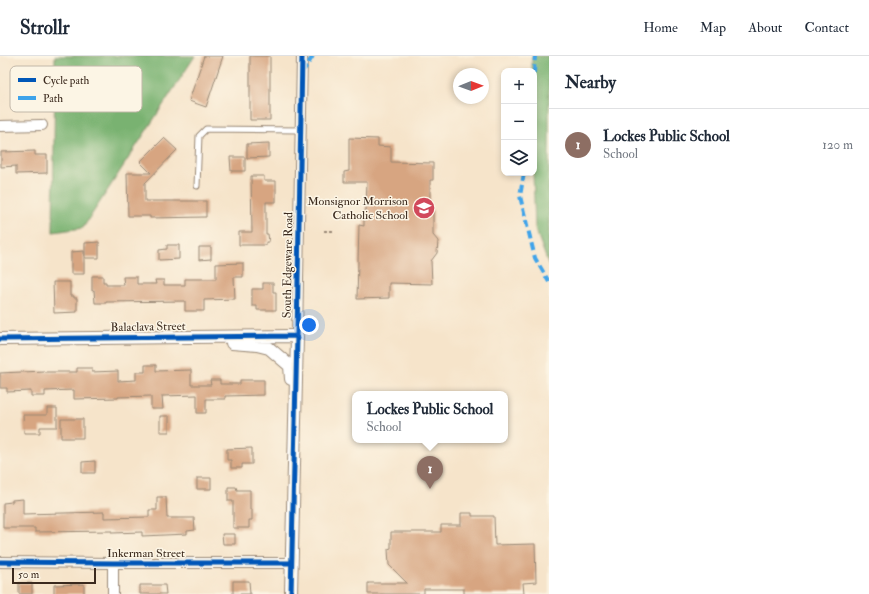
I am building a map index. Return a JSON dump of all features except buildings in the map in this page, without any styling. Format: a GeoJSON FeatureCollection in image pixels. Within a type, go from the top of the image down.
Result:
{"type":"FeatureCollection","features":[{"type":"Feature","properties":{"kind":"street","name":"South Edgeware Road"},"geometry":{"type":"LineString","coordinates":[[291,594],[302,56]]}},
{"type":"Feature","properties":{"kind":"street"},"geometry":{"type":"LineString","coordinates":[[0,126],[42,125]]}},
{"type":"Feature","properties":{"kind":"street","name":"Balaclava Street"},"geometry":{"type":"LineString","coordinates":[[0,339],[297,336]]}},
{"type":"Feature","properties":{"kind":"street"},"geometry":{"type":"LineString","coordinates":[[191,337],[257,345],[269,348],[290,366],[295,410]]}},
{"type":"Feature","properties":{"kind":"street","name":"Inkerman Street"},"geometry":{"type":"LineString","coordinates":[[0,562],[291,563]]}},
{"type":"Feature","properties":{"kind":"street"},"geometry":{"type":"LineString","coordinates":[[113,563],[113,594]]}},
{"type":"Feature","properties":{"kind":"lane"},"geometry":{"type":"LineString","coordinates":[[197,186],[199,136],[206,129],[300,130]]}},
{"type":"Feature","properties":{"kind":"path"},"geometry":{"type":"LineString","coordinates":[[324,231],[334,231]]}},
{"type":"Feature","properties":{"kind":"green space"},"geometry":{"type":"Polygon","coordinates":[[[55,56],[195,56],[83,228],[53,232],[54,112],[142,112],[142,66],[55,66],[55,56]]]}},
{"type":"Feature","properties":{"kind":"green space"},"geometry":{"type":"Polygon","coordinates":[[[532,56],[549,56],[549,266],[535,228],[533,176],[537,176],[537,68],[532,68],[532,56]]]}},
{"type":"Feature","properties":{"kind":"marked path"},"geometry":{"type":"LineString","coordinates":[[302,73],[313,56]]}},
{"type":"Feature","properties":{"kind":"marked path"},"geometry":{"type":"LineString","coordinates":[[534,68],[535,56]]}},
{"type":"Feature","properties":{"kind":"marked path"},"geometry":{"type":"LineString","coordinates":[[523,176],[520,196],[535,258],[549,282]]}},
{"type":"Feature","properties":{"kind":"cycle path"},"geometry":{"type":"LineString","coordinates":[[291,594],[302,56]]}},
{"type":"Feature","properties":{"kind":"cycle path"},"geometry":{"type":"LineString","coordinates":[[0,339],[297,336]]}},
{"type":"Feature","properties":{"kind":"cycle path"},"geometry":{"type":"LineString","coordinates":[[0,562],[291,563]]}},
{"type":"Feature","properties":{"kind":"place","name":"Monsignor Morrison Catholic School"},"geometry":{"type":"Point","coordinates":[424,208]}},
{"type":"Feature","properties":{"kind":"place","name":"Lockes Public School"},"geometry":{"type":"Point","coordinates":[430,489]}}]}
